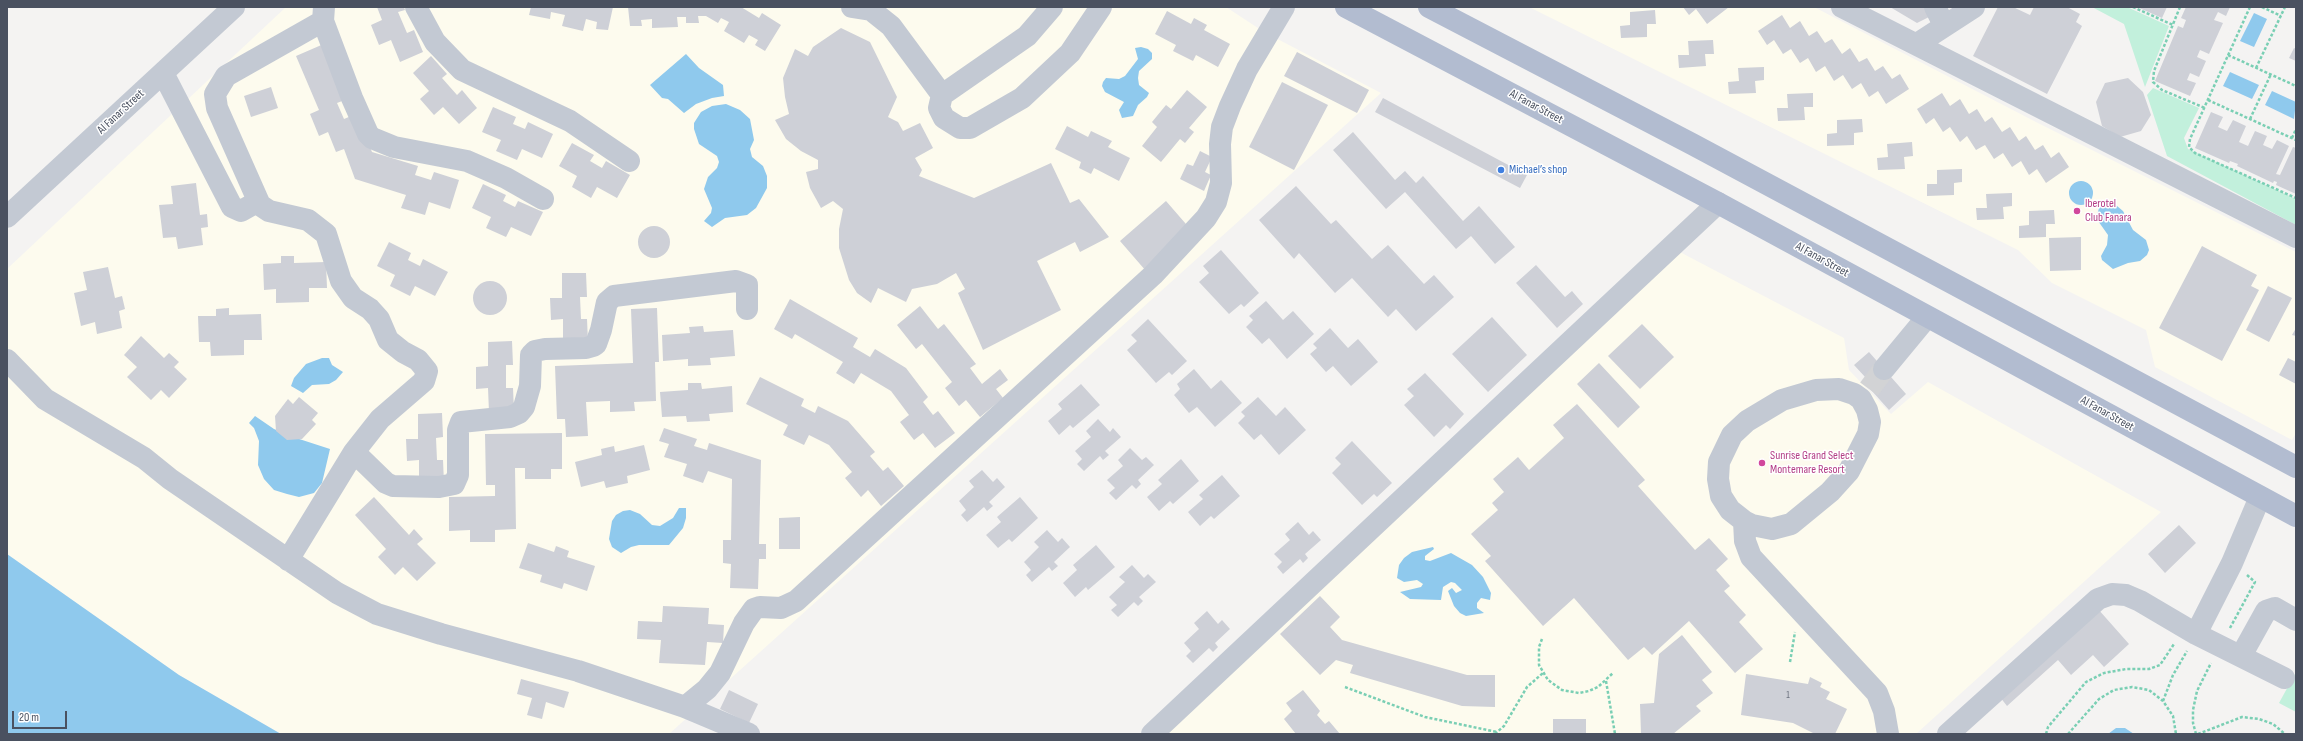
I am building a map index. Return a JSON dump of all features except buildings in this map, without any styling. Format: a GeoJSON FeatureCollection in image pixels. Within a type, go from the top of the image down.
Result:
{"type":"FeatureCollection","features":[{"type":"Feature","properties":{"kind":"main road","name":"Al Fanar Street"},"geometry":{"type":"LineString","coordinates":[[1346,7],[1718,203],[2296,516]]}},
{"type":"Feature","properties":{"kind":"main road"},"geometry":{"type":"LineString","coordinates":[[1429,7],[1692,144],[2296,467]]}},
{"type":"Feature","properties":{"kind":"street"},"geometry":{"type":"LineString","coordinates":[[416,7],[435,42],[462,70],[570,121],[629,161]]}},
{"type":"Feature","properties":{"kind":"street"},"geometry":{"type":"LineString","coordinates":[[852,7],[871,10],[891,26],[942,95]]}},
{"type":"Feature","properties":{"kind":"street"},"geometry":{"type":"LineString","coordinates":[[1052,7],[1027,36],[942,95],[939,108],[940,113],[953,126],[970,128],[1022,98],[1070,53],[1100,7]]}},
{"type":"Feature","properties":{"kind":"street"},"geometry":{"type":"LineString","coordinates":[[685,707],[707,689],[720,672],[744,624],[754,609],[760,607],[780,608],[796,601],[1153,275],[1206,218],[1216,202],[1219,190],[1222,127],[1246,69],[1284,7]]}},
{"type":"Feature","properties":{"kind":"street"},"geometry":{"type":"LineString","coordinates":[[1842,7],[2296,237]]}},
{"type":"Feature","properties":{"kind":"street"},"geometry":{"type":"LineString","coordinates":[[1917,44],[1939,16],[1974,7]]}},
{"type":"Feature","properties":{"kind":"street","name":"Al Fanar Street"},"geometry":{"type":"LineString","coordinates":[[7,217],[232,8]]}},
{"type":"Feature","properties":{"kind":"street"},"geometry":{"type":"LineString","coordinates":[[288,560],[354,452],[380,419],[424,381],[427,371],[418,360],[403,352],[388,340],[379,319],[370,309],[353,298],[341,282],[326,234],[308,220],[269,211],[257,202],[217,108],[215,94],[226,76],[323,14],[352,98],[368,134],[372,138],[378,142],[394,147],[467,160],[506,178],[543,199]]}},
{"type":"Feature","properties":{"kind":"street"},"geometry":{"type":"LineString","coordinates":[[163,73],[232,207],[241,211],[257,202]]}},
{"type":"Feature","properties":{"kind":"street"},"geometry":{"type":"LineString","coordinates":[[1152,734],[1718,203]]}},
{"type":"Feature","properties":{"kind":"street"},"geometry":{"type":"LineString","coordinates":[[354,452],[386,483],[392,486],[439,487],[454,484],[458,476],[458,430],[461,422],[510,417],[519,413],[524,406],[530,386],[531,355],[535,351],[545,349],[586,348],[596,344],[601,330],[607,302],[614,296],[736,281],[746,285],[747,309]]}},
{"type":"Feature","properties":{"kind":"street"},"geometry":{"type":"LineString","coordinates":[[1884,369],[1928,317]]}},
{"type":"Feature","properties":{"kind":"street"},"geometry":{"type":"LineString","coordinates":[[7,360],[45,399],[144,458],[170,479],[337,593],[377,614],[441,634],[578,671],[685,707],[749,734]]}},
{"type":"Feature","properties":{"kind":"street"},"geometry":{"type":"LineString","coordinates":[[1744,521],[1757,527],[1772,529],[1792,524],[1840,482],[1857,459],[1868,434],[1870,422],[1865,394],[1839,389],[1801,393],[1763,409],[1732,435],[1719,462],[1718,479],[1722,496],[1730,510],[1744,521],[1745,541],[1751,556],[1877,693],[1883,707],[1888,734]]}},
{"type":"Feature","properties":{"kind":"street"},"geometry":{"type":"LineString","coordinates":[[2190,629],[2232,562],[2260,497]]}},
{"type":"Feature","properties":{"kind":"street"},"geometry":{"type":"LineString","coordinates":[[1948,734],[2098,599],[2112,594],[2126,595],[2284,678]]}},
{"type":"Feature","properties":{"kind":"street"},"geometry":{"type":"LineString","coordinates":[[2241,656],[2266,611],[2275,608],[2296,620]]}},
{"type":"Feature","properties":{"kind":"path"},"geometry":{"type":"LineString","coordinates":[[2133,7],[2173,25]]}},
{"type":"Feature","properties":{"kind":"path"},"geometry":{"type":"LineString","coordinates":[[2180,7],[2154,71],[2154,82],[2162,90],[2205,108]]}},
{"type":"Feature","properties":{"kind":"path"},"geometry":{"type":"LineString","coordinates":[[2250,7],[2189,143],[2192,151],[2296,198]]}},
{"type":"Feature","properties":{"kind":"path"},"geometry":{"type":"LineString","coordinates":[[2262,7],[2281,16]]}},
{"type":"Feature","properties":{"kind":"path"},"geometry":{"type":"LineString","coordinates":[[2256,68],[2285,7]]}},
{"type":"Feature","properties":{"kind":"path"},"geometry":{"type":"LineString","coordinates":[[2228,55],[2296,86]]}},
{"type":"Feature","properties":{"kind":"path"},"geometry":{"type":"LineString","coordinates":[[2250,119],[2271,74]]}},
{"type":"Feature","properties":{"kind":"path"},"geometry":{"type":"LineString","coordinates":[[2208,100],[2296,140]]}},
{"type":"Feature","properties":{"kind":"path"},"geometry":{"type":"LineString","coordinates":[[2292,138],[2296,129]]}},
{"type":"Feature","properties":{"kind":"path"},"geometry":{"type":"LineString","coordinates":[[2163,701],[2190,629]]}},
{"type":"Feature","properties":{"kind":"path"},"geometry":{"type":"LineString","coordinates":[[2046,734],[2048,727],[2086,682],[2104,673],[2126,669],[2149,669],[2160,665],[2190,629]]}},
{"type":"Feature","properties":{"kind":"path"},"geometry":{"type":"LineString","coordinates":[[1542,639],[1538,656],[1543,673],[1554,686],[1570,692],[1589,691],[1606,681],[1613,673]]}},
{"type":"Feature","properties":{"kind":"path"},"geometry":{"type":"LineString","coordinates":[[1497,732],[1509,718],[1519,698],[1543,673]]}},
{"type":"Feature","properties":{"kind":"path"},"geometry":{"type":"LineString","coordinates":[[1606,681],[1615,734]]}},
{"type":"Feature","properties":{"kind":"path"},"geometry":{"type":"LineString","coordinates":[[1345,687],[1425,717],[1503,734]]}},
{"type":"Feature","properties":{"kind":"path"},"geometry":{"type":"LineString","coordinates":[[2068,734],[2099,699],[2114,690],[2132,687],[2149,690],[2163,701],[2173,716],[2176,734]]}},
{"type":"Feature","properties":{"kind":"path"},"geometry":{"type":"LineString","coordinates":[[2198,734],[2242,717],[2259,719],[2273,724],[2285,734]]}},
{"type":"Feature","properties":{"kind":"shaded area"},"geometry":{"type":"Polygon","coordinates":[[[286,7],[1226,7],[1264,32],[1381,93],[669,734],[281,734],[179,675],[7,554],[7,269],[286,7]]]}},
{"type":"Feature","properties":{"kind":"shaded area","name":"Iberotel Club Fanara"},"geometry":{"type":"Polygon","coordinates":[[[1529,7],[1814,7],[2036,122],[2296,252],[2296,433],[2292,440],[2155,367],[2146,330],[2052,283],[2018,250],[1529,7]]]}},
{"type":"Feature","properties":{"kind":"shaded area","name":"Sunrise Grand Select Montemare Resort"},"geometry":{"type":"Polygon","coordinates":[[[1676,250],[1844,338],[1849,370],[1891,414],[1928,382],[2161,512],[1916,734],[1163,734],[1676,250]]]}},
{"type":"Feature","properties":{"kind":"green space"},"geometry":{"type":"Polygon","coordinates":[[[2092,7],[2127,7],[2169,26],[2145,87],[2124,24],[2092,7]]]}},
{"type":"Feature","properties":{"kind":"green space"},"geometry":{"type":"Polygon","coordinates":[[[2153,88],[2199,108],[2184,138],[2188,149],[2296,199],[2296,225],[2167,156],[2147,95],[2153,88]]]}},
{"type":"Feature","properties":{"kind":"green space"},"geometry":{"type":"Polygon","coordinates":[[[2296,672],[2296,712],[2279,703],[2296,672]]]}},
{"type":"Feature","properties":{"kind":"water"},"geometry":{"type":"Polygon","coordinates":[[[2254,13],[2267,19],[2254,47],[2240,41],[2254,13]]]}},
{"type":"Feature","properties":{"kind":"water"},"geometry":{"type":"Polygon","coordinates":[[[1141,47],[1148,49],[1152,53],[1152,59],[1139,71],[1138,78],[1139,85],[1149,93],[1147,97],[1138,105],[1133,116],[1122,118],[1119,110],[1124,102],[1105,92],[1102,86],[1103,82],[1106,78],[1119,79],[1125,76],[1138,59],[1135,48],[1141,47]]]}},
{"type":"Feature","properties":{"kind":"water"},"geometry":{"type":"Polygon","coordinates":[[[686,54],[699,68],[723,85],[724,96],[712,98],[696,104],[684,113],[668,99],[662,98],[650,85],[686,54]]]}},
{"type":"Feature","properties":{"kind":"water"},"geometry":{"type":"Polygon","coordinates":[[[2230,72],[2259,85],[2252,99],[2223,86],[2230,72]]]}},
{"type":"Feature","properties":{"kind":"water"},"geometry":{"type":"Polygon","coordinates":[[[2272,91],[2296,102],[2294,119],[2265,105],[2272,91]]]}},
{"type":"Feature","properties":{"kind":"water"},"geometry":{"type":"Polygon","coordinates":[[[726,104],[740,110],[750,119],[754,140],[750,149],[752,157],[763,166],[767,176],[767,188],[756,208],[747,215],[725,218],[712,227],[704,221],[711,213],[712,208],[704,189],[708,177],[717,168],[719,162],[717,156],[699,144],[694,129],[694,123],[701,112],[712,106],[726,104]]]}},
{"type":"Feature","properties":{"kind":"water"},"geometry":{"type":"Polygon","coordinates":[[[2081,181],[2090,184],[2093,193],[2090,202],[2081,205],[2072,202],[2069,193],[2072,184],[2081,181]]]}},
{"type":"Feature","properties":{"kind":"water"},"geometry":{"type":"Polygon","coordinates":[[[2111,201],[2123,211],[2133,230],[2146,240],[2149,250],[2147,255],[2140,261],[2128,263],[2113,269],[2102,260],[2101,256],[2107,245],[2108,235],[2096,218],[2100,205],[2111,201]]]}},
{"type":"Feature","properties":{"kind":"water"},"geometry":{"type":"Polygon","coordinates":[[[322,358],[329,358],[332,365],[343,372],[336,380],[329,384],[312,385],[303,393],[291,386],[294,378],[306,364],[322,358]]]}},
{"type":"Feature","properties":{"kind":"water"},"geometry":{"type":"Polygon","coordinates":[[[255,416],[274,429],[330,449],[322,483],[314,493],[299,497],[287,494],[274,490],[264,479],[258,465],[259,441],[254,428],[249,423],[255,416]]]}},
{"type":"Feature","properties":{"kind":"water"},"geometry":{"type":"Polygon","coordinates":[[[679,508],[686,508],[686,518],[683,528],[669,545],[639,545],[631,547],[621,553],[612,547],[609,539],[612,521],[616,515],[623,511],[630,510],[640,514],[652,525],[660,526],[673,518],[679,508]]]}},
{"type":"Feature","properties":{"kind":"water"},"geometry":{"type":"Polygon","coordinates":[[[1433,547],[1434,549],[1425,556],[1425,560],[1430,561],[1451,553],[1472,565],[1483,577],[1491,593],[1490,600],[1481,598],[1477,603],[1477,608],[1484,613],[1466,616],[1460,613],[1454,606],[1448,591],[1452,588],[1456,593],[1462,590],[1455,583],[1451,582],[1443,587],[1441,600],[1410,599],[1400,592],[1421,587],[1423,584],[1417,580],[1404,582],[1397,578],[1399,565],[1404,558],[1412,552],[1433,547]]]}},
{"type":"Feature","properties":{"kind":"water"},"geometry":{"type":"Polygon","coordinates":[[[7,554],[179,675],[281,734],[7,734],[7,554]]]}},
{"type":"Feature","properties":{"kind":"water"},"geometry":{"type":"Polygon","coordinates":[[[2116,728],[2125,728],[2134,734],[2108,734],[2116,728]]]}},
{"type":"Feature","properties":{"kind":"tunnel"},"geometry":{"type":"LineString","coordinates":[[1869,389],[1884,369]]}},
{"type":"Feature","properties":{"kind":"place","name":"Michael’s shop"},"geometry":{"type":"Point","coordinates":[1501,170]}},
{"type":"Feature","properties":{"kind":"place","name":"Iberotel Club Fanara"},"geometry":{"type":"Point","coordinates":[2077,211]}},
{"type":"Feature","properties":{"kind":"place","name":"Sunrise Grand Select Montemare Resort"},"geometry":{"type":"Point","coordinates":[1762,463]}}]}
